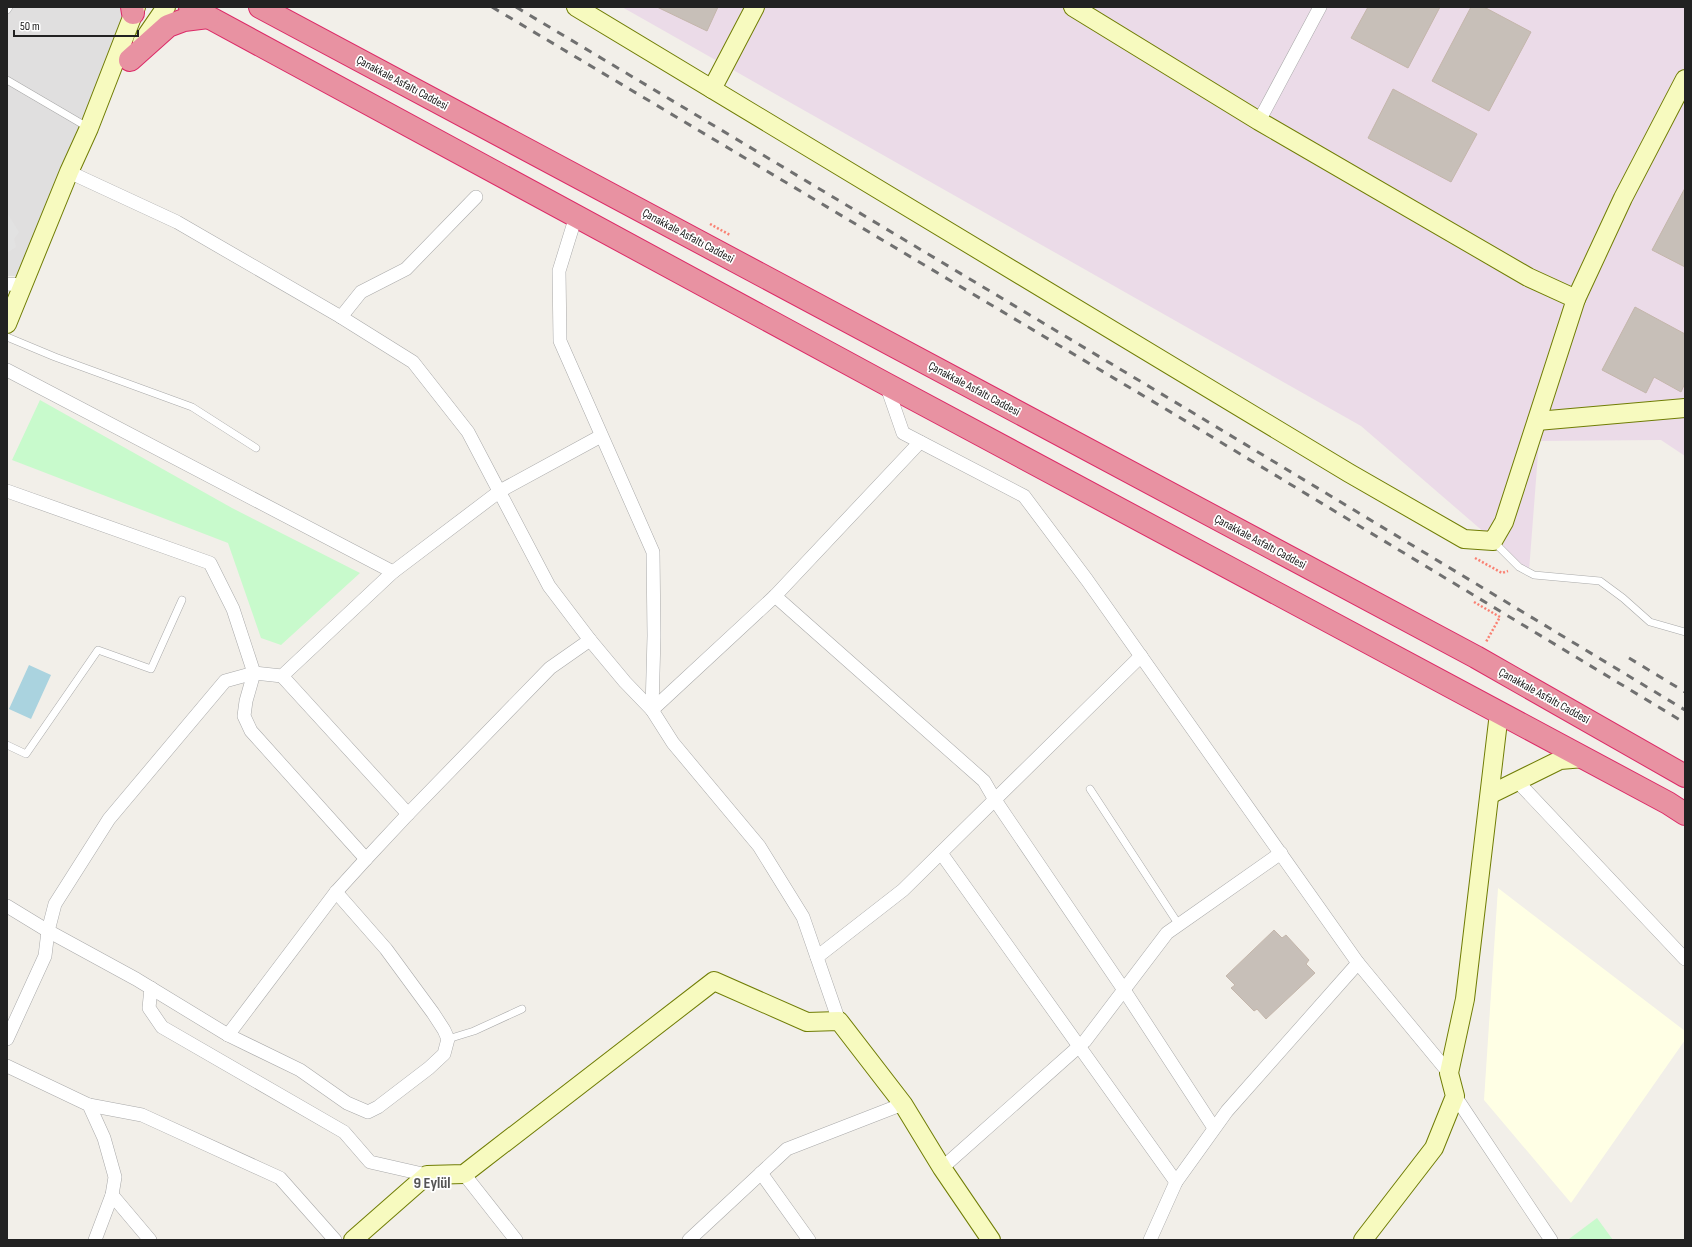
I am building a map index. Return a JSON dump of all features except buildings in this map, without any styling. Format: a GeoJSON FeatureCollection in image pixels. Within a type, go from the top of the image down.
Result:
{"type":"FeatureCollection","features":[{"type":"Feature","properties":{"kind":"highway","name":"Çanakkale Asfaltı Caddesi"},"geometry":{"type":"LineString","coordinates":[[260,7],[1476,657],[1685,776]]}},
{"type":"Feature","properties":{"kind":"highway"},"geometry":{"type":"LineString","coordinates":[[130,60],[168,26],[199,12],[886,384],[1668,803],[1685,814]]}},
{"type":"Feature","properties":{"kind":"street"},"geometry":{"type":"LineString","coordinates":[[89,128],[130,60],[166,7]]}},
{"type":"Feature","properties":{"kind":"street"},"geometry":{"type":"LineString","coordinates":[[576,7],[1348,473],[1464,539],[1493,541],[1504,522],[1576,299],[1623,198],[1685,79]]}},
{"type":"Feature","properties":{"kind":"street"},"geometry":{"type":"LineString","coordinates":[[712,89],[755,7]]}},
{"type":"Feature","properties":{"kind":"street"},"geometry":{"type":"LineString","coordinates":[[1073,7],[1259,121],[1528,277],[1576,299]]}},
{"type":"Feature","properties":{"kind":"street"},"geometry":{"type":"LineString","coordinates":[[1259,121],[1320,7]]}},
{"type":"Feature","properties":{"kind":"street"},"geometry":{"type":"LineString","coordinates":[[7,324],[15,284],[89,128],[134,9]]}},
{"type":"Feature","properties":{"kind":"street"},"geometry":{"type":"LineString","coordinates":[[69,172],[178,222],[341,316],[413,362],[468,432],[549,586],[590,640],[625,682],[652,710],[673,743],[759,846],[803,917],[839,1020],[902,1104],[942,1168],[991,1240]]}},
{"type":"Feature","properties":{"kind":"street"},"geometry":{"type":"LineString","coordinates":[[341,316],[360,292],[406,269],[476,197]]}},
{"type":"Feature","properties":{"kind":"street"},"geometry":{"type":"LineString","coordinates":[[576,216],[559,271],[560,341],[653,552],[654,636],[652,710]]}},
{"type":"Feature","properties":{"kind":"street"},"geometry":{"type":"LineString","coordinates":[[7,370],[393,572]]}},
{"type":"Feature","properties":{"kind":"street"},"geometry":{"type":"LineString","coordinates":[[886,384],[903,433],[1024,496],[1088,580],[1358,963],[1449,1073],[1455,1096],[1551,1240]]}},
{"type":"Feature","properties":{"kind":"street"},"geometry":{"type":"LineString","coordinates":[[1537,421],[1685,408]]}},
{"type":"Feature","properties":{"kind":"street"},"geometry":{"type":"LineString","coordinates":[[282,676],[393,572],[500,491],[601,436]]}},
{"type":"Feature","properties":{"kind":"street"},"geometry":{"type":"LineString","coordinates":[[652,710],[775,596],[920,442]]}},
{"type":"Feature","properties":{"kind":"street"},"geometry":{"type":"LineString","coordinates":[[7,491],[210,563],[233,609],[254,673],[246,701],[244,716],[251,731],[366,859]]}},
{"type":"Feature","properties":{"kind":"street"},"geometry":{"type":"LineString","coordinates":[[775,596],[984,781],[995,800],[1124,990],[1214,1128]]}},
{"type":"Feature","properties":{"kind":"street"},"geometry":{"type":"LineString","coordinates":[[228,1035],[336,892],[366,859],[550,668],[590,640]]}},
{"type":"Feature","properties":{"kind":"street"},"geometry":{"type":"LineString","coordinates":[[817,957],[903,890],[1141,656]]}},
{"type":"Feature","properties":{"kind":"street"},"geometry":{"type":"LineString","coordinates":[[7,1039],[45,956],[48,931],[54,904],[109,819],[225,682],[254,673],[282,676],[408,814]]}},
{"type":"Feature","properties":{"kind":"street"},"geometry":{"type":"LineString","coordinates":[[1449,1073],[1465,999],[1491,794],[1499,713]]}},
{"type":"Feature","properties":{"kind":"street"},"geometry":{"type":"LineString","coordinates":[[1491,794],[1560,760],[1584,758]]}},
{"type":"Feature","properties":{"kind":"street"},"geometry":{"type":"LineString","coordinates":[[1517,781],[1685,959]]}},
{"type":"Feature","properties":{"kind":"street"},"geometry":{"type":"LineString","coordinates":[[941,853],[1176,1182]]}},
{"type":"Feature","properties":{"kind":"street"},"geometry":{"type":"LineString","coordinates":[[942,1168],[1085,1041],[1167,934],[1281,853]]}},
{"type":"Feature","properties":{"kind":"street"},"geometry":{"type":"LineString","coordinates":[[7,906],[48,931],[151,988],[228,1035],[300,1070],[347,1103],[368,1112],[378,1107],[430,1068],[444,1054],[448,1039],[433,1013],[386,949],[336,892]]}},
{"type":"Feature","properties":{"kind":"street"},"geometry":{"type":"LineString","coordinates":[[1150,1240],[1176,1182],[1214,1128],[1227,1111],[1358,963]]}},
{"type":"Feature","properties":{"kind":"street"},"geometry":{"type":"LineString","coordinates":[[151,988],[149,1008],[162,1027],[344,1132],[370,1162],[427,1175],[464,1174],[714,981],[807,1022],[839,1020]]}},
{"type":"Feature","properties":{"kind":"street"},"geometry":{"type":"LineString","coordinates":[[7,1066],[89,1105],[142,1115],[280,1178],[335,1240]]}},
{"type":"Feature","properties":{"kind":"street"},"geometry":{"type":"LineString","coordinates":[[1363,1240],[1434,1148],[1455,1096]]}},
{"type":"Feature","properties":{"kind":"street"},"geometry":{"type":"LineString","coordinates":[[689,1240],[787,1149],[902,1104]]}},
{"type":"Feature","properties":{"kind":"street"},"geometry":{"type":"LineString","coordinates":[[89,1105],[104,1138],[115,1177],[112,1195],[95,1240]]}},
{"type":"Feature","properties":{"kind":"street"},"geometry":{"type":"LineString","coordinates":[[761,1173],[809,1240]]}},
{"type":"Feature","properties":{"kind":"street"},"geometry":{"type":"LineString","coordinates":[[464,1174],[516,1240]]}},
{"type":"Feature","properties":{"kind":"street"},"geometry":{"type":"LineString","coordinates":[[353,1240],[427,1175]]}},
{"type":"Feature","properties":{"kind":"street"},"geometry":{"type":"LineString","coordinates":[[112,1195],[150,1240]]}},
{"type":"Feature","properties":{"kind":"lane"},"geometry":{"type":"LineString","coordinates":[[7,80],[89,128]]}},
{"type":"Feature","properties":{"kind":"lane"},"geometry":{"type":"LineString","coordinates":[[7,336],[55,357],[192,407],[256,448]]}},
{"type":"Feature","properties":{"kind":"lane"},"geometry":{"type":"LineString","coordinates":[[1493,541],[1518,567],[1534,575],[1600,581],[1623,598],[1650,622],[1684,634]]}},
{"type":"Feature","properties":{"kind":"lane"},"geometry":{"type":"LineString","coordinates":[[7,745],[26,754],[98,650],[151,669],[182,600]]}},
{"type":"Feature","properties":{"kind":"lane"},"geometry":{"type":"LineString","coordinates":[[1090,789],[1179,925]]}},
{"type":"Feature","properties":{"kind":"lane"},"geometry":{"type":"LineString","coordinates":[[448,1039],[474,1031],[522,1009]]}},
{"type":"Feature","properties":{"kind":"path"},"geometry":{"type":"LineString","coordinates":[[1475,557],[1502,573]]}},
{"type":"Feature","properties":{"kind":"path"},"geometry":{"type":"LineString","coordinates":[[1474,602],[1500,617],[1482,648]]}},
{"type":"Feature","properties":{"kind":"shaded area"},"geometry":{"type":"Polygon","coordinates":[[[7,7],[129,7],[20,276],[7,276],[7,7]]]}},
{"type":"Feature","properties":{"kind":"shaded area"},"geometry":{"type":"Polygon","coordinates":[[[622,7],[1685,7],[1685,456],[1661,440],[1539,441],[1529,571],[1361,426],[622,7]]]}},
{"type":"Feature","properties":{"kind":"shaded area"},"geometry":{"type":"Polygon","coordinates":[[[7,213],[19,232],[14,239],[16,247],[7,253],[7,213]]]}},
{"type":"Feature","properties":{"kind":"shaded area"},"geometry":{"type":"Polygon","coordinates":[[[1498,888],[1685,1031],[1685,1040],[1571,1203],[1484,1100],[1498,888]]]}},
{"type":"Feature","properties":{"kind":"green space"},"geometry":{"type":"Polygon","coordinates":[[[40,400],[232,508],[360,573],[281,645],[261,638],[228,543],[12,460],[40,400]]]}},
{"type":"Feature","properties":{"kind":"green space"},"geometry":{"type":"Polygon","coordinates":[[[1597,1218],[1613,1240],[1569,1239],[1597,1218]]]}},
{"type":"Feature","properties":{"kind":"water"},"geometry":{"type":"Polygon","coordinates":[[[29,665],[51,675],[31,719],[9,709],[29,665]]]}},
{"type":"Feature","properties":{"kind":"railway"},"geometry":{"type":"LineString","coordinates":[[492,7],[1189,423],[1685,723]]}},
{"type":"Feature","properties":{"kind":"railway"},"geometry":{"type":"LineString","coordinates":[[516,7],[1685,710]]}},
{"type":"Feature","properties":{"kind":"railway"},"geometry":{"type":"LineString","coordinates":[[1629,658],[1685,692]]}},
{"type":"Feature","properties":{"kind":"district","name":"9 Eylül"},"geometry":{"type":"Point","coordinates":[432,1183]}}]}
